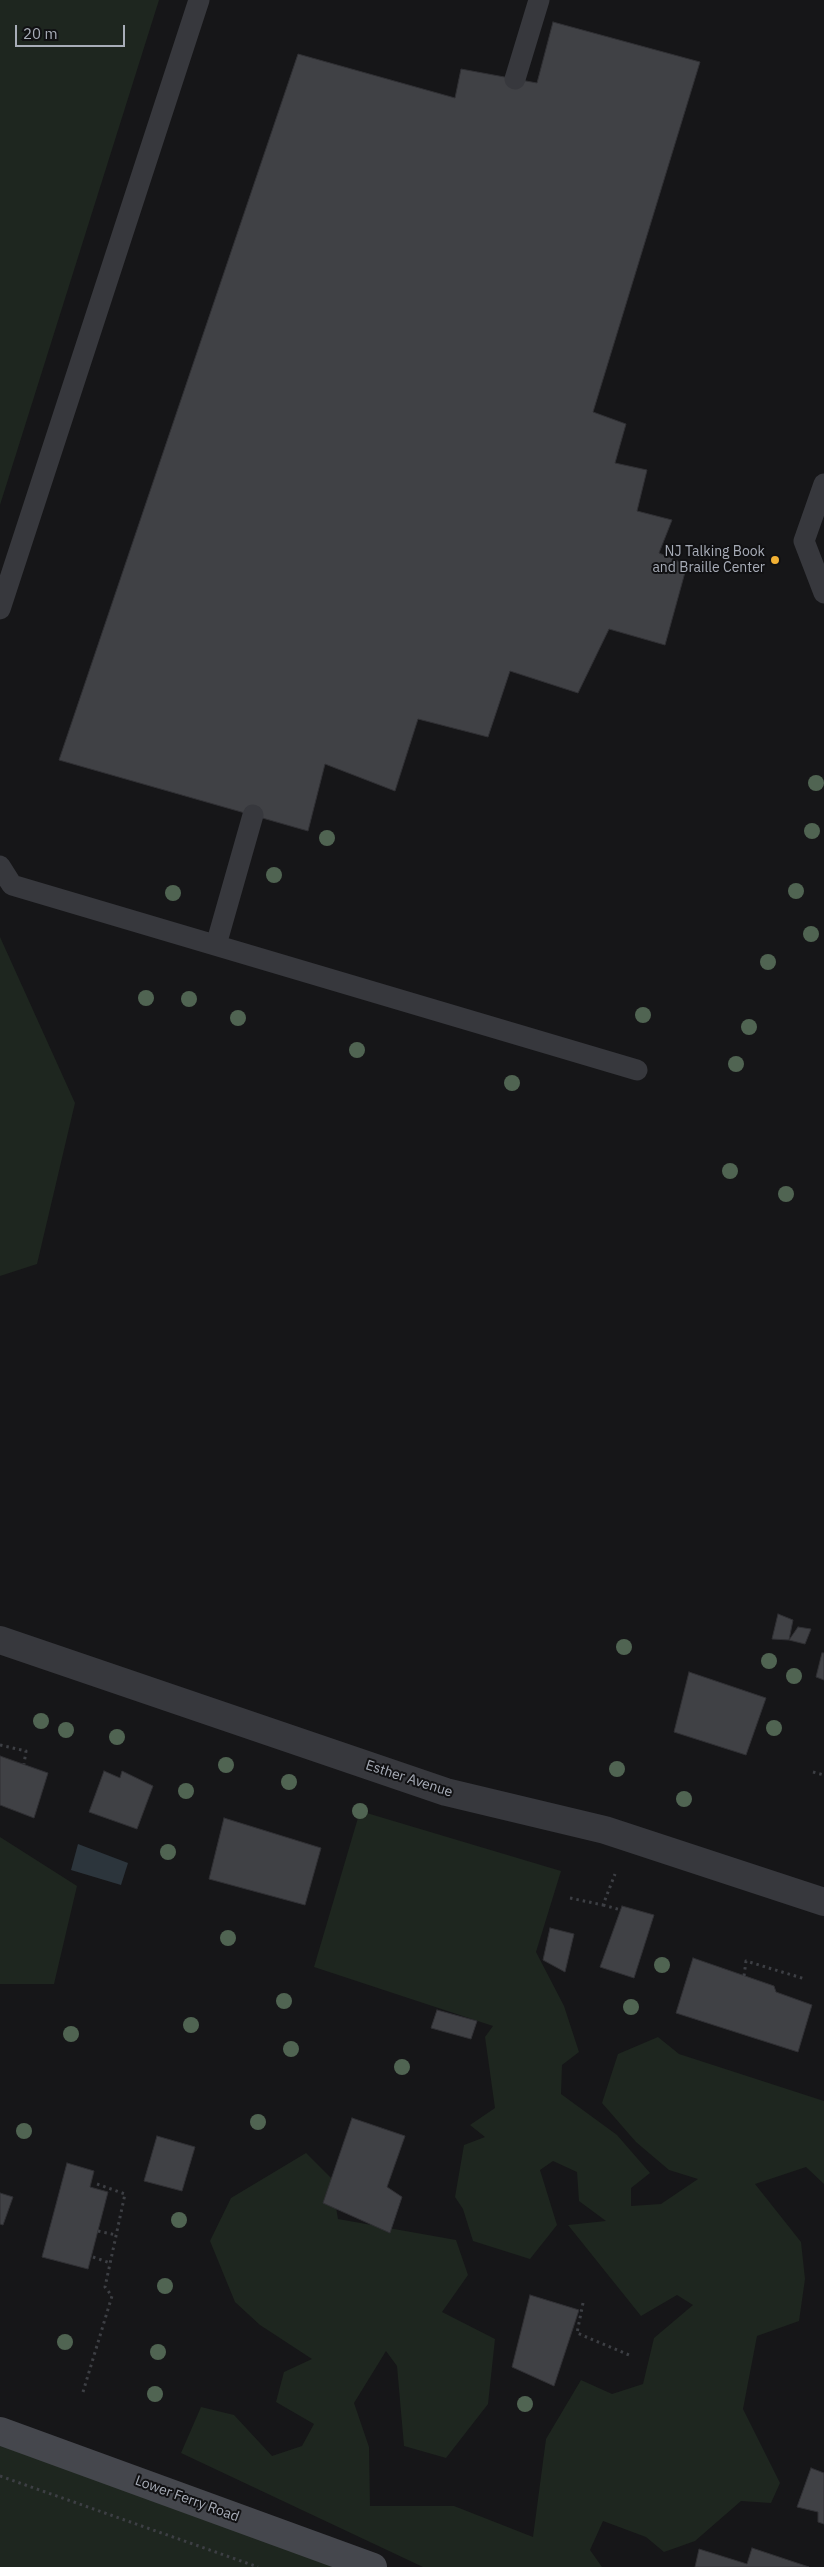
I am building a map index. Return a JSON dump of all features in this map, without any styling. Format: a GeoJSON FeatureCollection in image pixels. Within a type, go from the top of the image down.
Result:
{"type":"FeatureCollection","features":[{"type":"Feature","properties":{"kind":"street","name":"Esther Avenue"},"geometry":{"type":"LineString","coordinates":[[0,1640],[446,1792],[606,1830],[824,1902]]}},
{"type":"Feature","properties":{"kind":"street","name":"Lower Ferry Road"},"geometry":{"type":"LineString","coordinates":[[0,2431],[373,2567]]}},
{"type":"Feature","properties":{"kind":"lane"},"geometry":{"type":"LineString","coordinates":[[0,609],[199,0]]}},
{"type":"Feature","properties":{"kind":"lane"},"geometry":{"type":"LineString","coordinates":[[515,79],[539,0]]}},
{"type":"Feature","properties":{"kind":"lane"},"geometry":{"type":"LineString","coordinates":[[824,484],[804,541],[824,593]]}},
{"type":"Feature","properties":{"kind":"lane"},"geometry":{"type":"LineString","coordinates":[[216,945],[253,816]]}},
{"type":"Feature","properties":{"kind":"lane"},"geometry":{"type":"LineString","coordinates":[[0,866],[12,885],[637,1070]]}},
{"type":"Feature","properties":{"kind":"path"},"geometry":{"type":"LineString","coordinates":[[0,1745],[26,1751],[24,1764]]}},
{"type":"Feature","properties":{"kind":"path"},"geometry":{"type":"LineString","coordinates":[[813,1772],[824,1775]]}},
{"type":"Feature","properties":{"kind":"path"},"geometry":{"type":"LineString","coordinates":[[603,1905],[615,1874]]}},
{"type":"Feature","properties":{"kind":"path"},"geometry":{"type":"LineString","coordinates":[[570,1898],[621,1910]]}},
{"type":"Feature","properties":{"kind":"path"},"geometry":{"type":"LineString","coordinates":[[744,1976],[746,1961],[804,1979]]}},
{"type":"Feature","properties":{"kind":"path"},"geometry":{"type":"LineString","coordinates":[[83,2392],[112,2296],[105,2287],[125,2194],[97,2184]]}},
{"type":"Feature","properties":{"kind":"path"},"geometry":{"type":"LineString","coordinates":[[98,2231],[116,2235]]}},
{"type":"Feature","properties":{"kind":"path"},"geometry":{"type":"LineString","coordinates":[[92,2257],[110,2263]]}},
{"type":"Feature","properties":{"kind":"path"},"geometry":{"type":"LineString","coordinates":[[583,2302],[577,2333],[629,2355]]}},
{"type":"Feature","properties":{"kind":"path"},"geometry":{"type":"LineString","coordinates":[[0,2476],[258,2567]]}},
{"type":"Feature","properties":{"kind":"shaded area"},"geometry":{"type":"Polygon","coordinates":[[[0,0],[159,0],[0,505],[0,0]]]}},
{"type":"Feature","properties":{"kind":"shaded area"},"geometry":{"type":"Polygon","coordinates":[[[0,937],[75,1103],[37,1264],[0,1276],[0,937]]]}},
{"type":"Feature","properties":{"kind":"shaded area"},"geometry":{"type":"Polygon","coordinates":[[[360,1811],[561,1871],[536,1952],[564,2006],[579,2052],[562,2065],[561,2094],[617,2135],[650,2173],[631,2188],[631,2206],[661,2204],[698,2179],[669,2170],[636,2142],[602,2103],[618,2054],[658,2037],[679,2054],[824,2101],[824,2184],[806,2167],[755,2184],[801,2242],[805,2279],[799,2321],[757,2336],[743,2409],[780,2483],[771,2503],[741,2501],[695,2541],[664,2552],[646,2537],[603,2521],[590,2550],[602,2567],[423,2567],[181,2453],[201,2407],[234,2415],[272,2456],[302,2446],[314,2424],[276,2402],[284,2372],[312,2359],[260,2325],[235,2302],[210,2241],[231,2198],[306,2153],[331,2178],[338,2219],[456,2240],[468,2275],[442,2312],[495,2339],[488,2404],[446,2458],[404,2446],[397,2366],[386,2351],[354,2403],[369,2447],[370,2506],[454,2506],[533,2537],[546,2439],[581,2380],[612,2394],[643,2384],[654,2338],[693,2305],[677,2295],[641,2316],[568,2225],[606,2221],[579,2201],[577,2172],[553,2161],[540,2170],[557,2225],[530,2259],[473,2241],[463,2209],[455,2197],[464,2145],[485,2137],[470,2125],[495,2108],[485,2037],[493,2026],[314,1967],[360,1811]]]}},
{"type":"Feature","properties":{"kind":"shaded area"},"geometry":{"type":"Polygon","coordinates":[[[0,1837],[77,1886],[54,1984],[0,1984],[0,1837]]]}},
{"type":"Feature","properties":{"kind":"shaded area"},"geometry":{"type":"Polygon","coordinates":[[[78,1844],[128,1863],[121,1885],[71,1870],[78,1844]]]}},
{"type":"Feature","properties":{"kind":"shaded area"},"geometry":{"type":"Polygon","coordinates":[[[0,2423],[357,2567],[0,2567],[0,2423]]]}},
{"type":"Feature","properties":{"kind":"building"},"geometry":{"type":"Polygon","coordinates":[[[553,22],[700,62],[593,412],[626,424],[615,463],[647,470],[637,511],[672,520],[659,553],[687,565],[665,645],[609,629],[578,693],[510,671],[488,737],[418,719],[395,791],[325,764],[308,831],[59,760],[298,54],[455,98],[461,69],[537,83],[553,22]]]}},
{"type":"Feature","properties":{"kind":"building"},"geometry":{"type":"Polygon","coordinates":[[[778,1614],[793,1620],[789,1640],[772,1639],[778,1614]]]}},
{"type":"Feature","properties":{"kind":"building"},"geometry":{"type":"Polygon","coordinates":[[[798,1627],[811,1629],[805,1644],[789,1640],[798,1627]]]}},
{"type":"Feature","properties":{"kind":"building"},"geometry":{"type":"Polygon","coordinates":[[[822,1653],[824,1653],[824,1680],[816,1677],[822,1653]]]}},
{"type":"Feature","properties":{"kind":"building"},"geometry":{"type":"Polygon","coordinates":[[[689,1672],[766,1698],[746,1755],[674,1732],[689,1672]]]}},
{"type":"Feature","properties":{"kind":"building"},"geometry":{"type":"Polygon","coordinates":[[[0,1756],[48,1773],[34,1818],[0,1805],[0,1756]]]}},
{"type":"Feature","properties":{"kind":"building"},"geometry":{"type":"Polygon","coordinates":[[[104,1771],[120,1778],[122,1771],[153,1786],[137,1829],[89,1812],[104,1771]]]}},
{"type":"Feature","properties":{"kind":"building"},"geometry":{"type":"Polygon","coordinates":[[[224,1818],[321,1848],[305,1905],[209,1879],[224,1818]]]}},
{"type":"Feature","properties":{"kind":"building"},"geometry":{"type":"Polygon","coordinates":[[[622,1906],[654,1915],[634,1978],[600,1967],[622,1906]]]}},
{"type":"Feature","properties":{"kind":"building"},"geometry":{"type":"Polygon","coordinates":[[[550,1928],[574,1934],[565,1972],[543,1960],[550,1928]]]}},
{"type":"Feature","properties":{"kind":"building"},"geometry":{"type":"Polygon","coordinates":[[[693,1958],[774,1986],[776,1992],[812,2005],[798,2052],[676,2013],[693,1958]]]}},
{"type":"Feature","properties":{"kind":"building"},"geometry":{"type":"Polygon","coordinates":[[[437,2010],[477,2021],[471,2039],[431,2028],[437,2010]]]}},
{"type":"Feature","properties":{"kind":"building"},"geometry":{"type":"Polygon","coordinates":[[[352,2118],[405,2136],[387,2187],[402,2197],[390,2233],[323,2203],[352,2118]]]}},
{"type":"Feature","properties":{"kind":"building"},"geometry":{"type":"Polygon","coordinates":[[[157,2136],[195,2147],[182,2191],[144,2181],[157,2136]]]}},
{"type":"Feature","properties":{"kind":"building"},"geometry":{"type":"Polygon","coordinates":[[[67,2163],[94,2171],[90,2187],[108,2192],[88,2269],[42,2257],[67,2163]]]}},
{"type":"Feature","properties":{"kind":"building"},"geometry":{"type":"Polygon","coordinates":[[[0,2193],[13,2197],[3,2225],[0,2224],[0,2193]]]}},
{"type":"Feature","properties":{"kind":"building"},"geometry":{"type":"Polygon","coordinates":[[[530,2295],[579,2310],[554,2386],[512,2367],[530,2295]]]}},
{"type":"Feature","properties":{"kind":"building"},"geometry":{"type":"Polygon","coordinates":[[[811,2468],[824,2473],[824,2524],[818,2522],[818,2512],[797,2507],[811,2468]]]}},
{"type":"Feature","properties":{"kind":"building"},"geometry":{"type":"Polygon","coordinates":[[[752,2548],[809,2567],[695,2567],[699,2549],[747,2564],[752,2548]]]}},
{"type":"Feature","properties":{"kind":"place","name":"NJ Talking Book and Braille Center"},"geometry":{"type":"Point","coordinates":[775,560]}}]}
